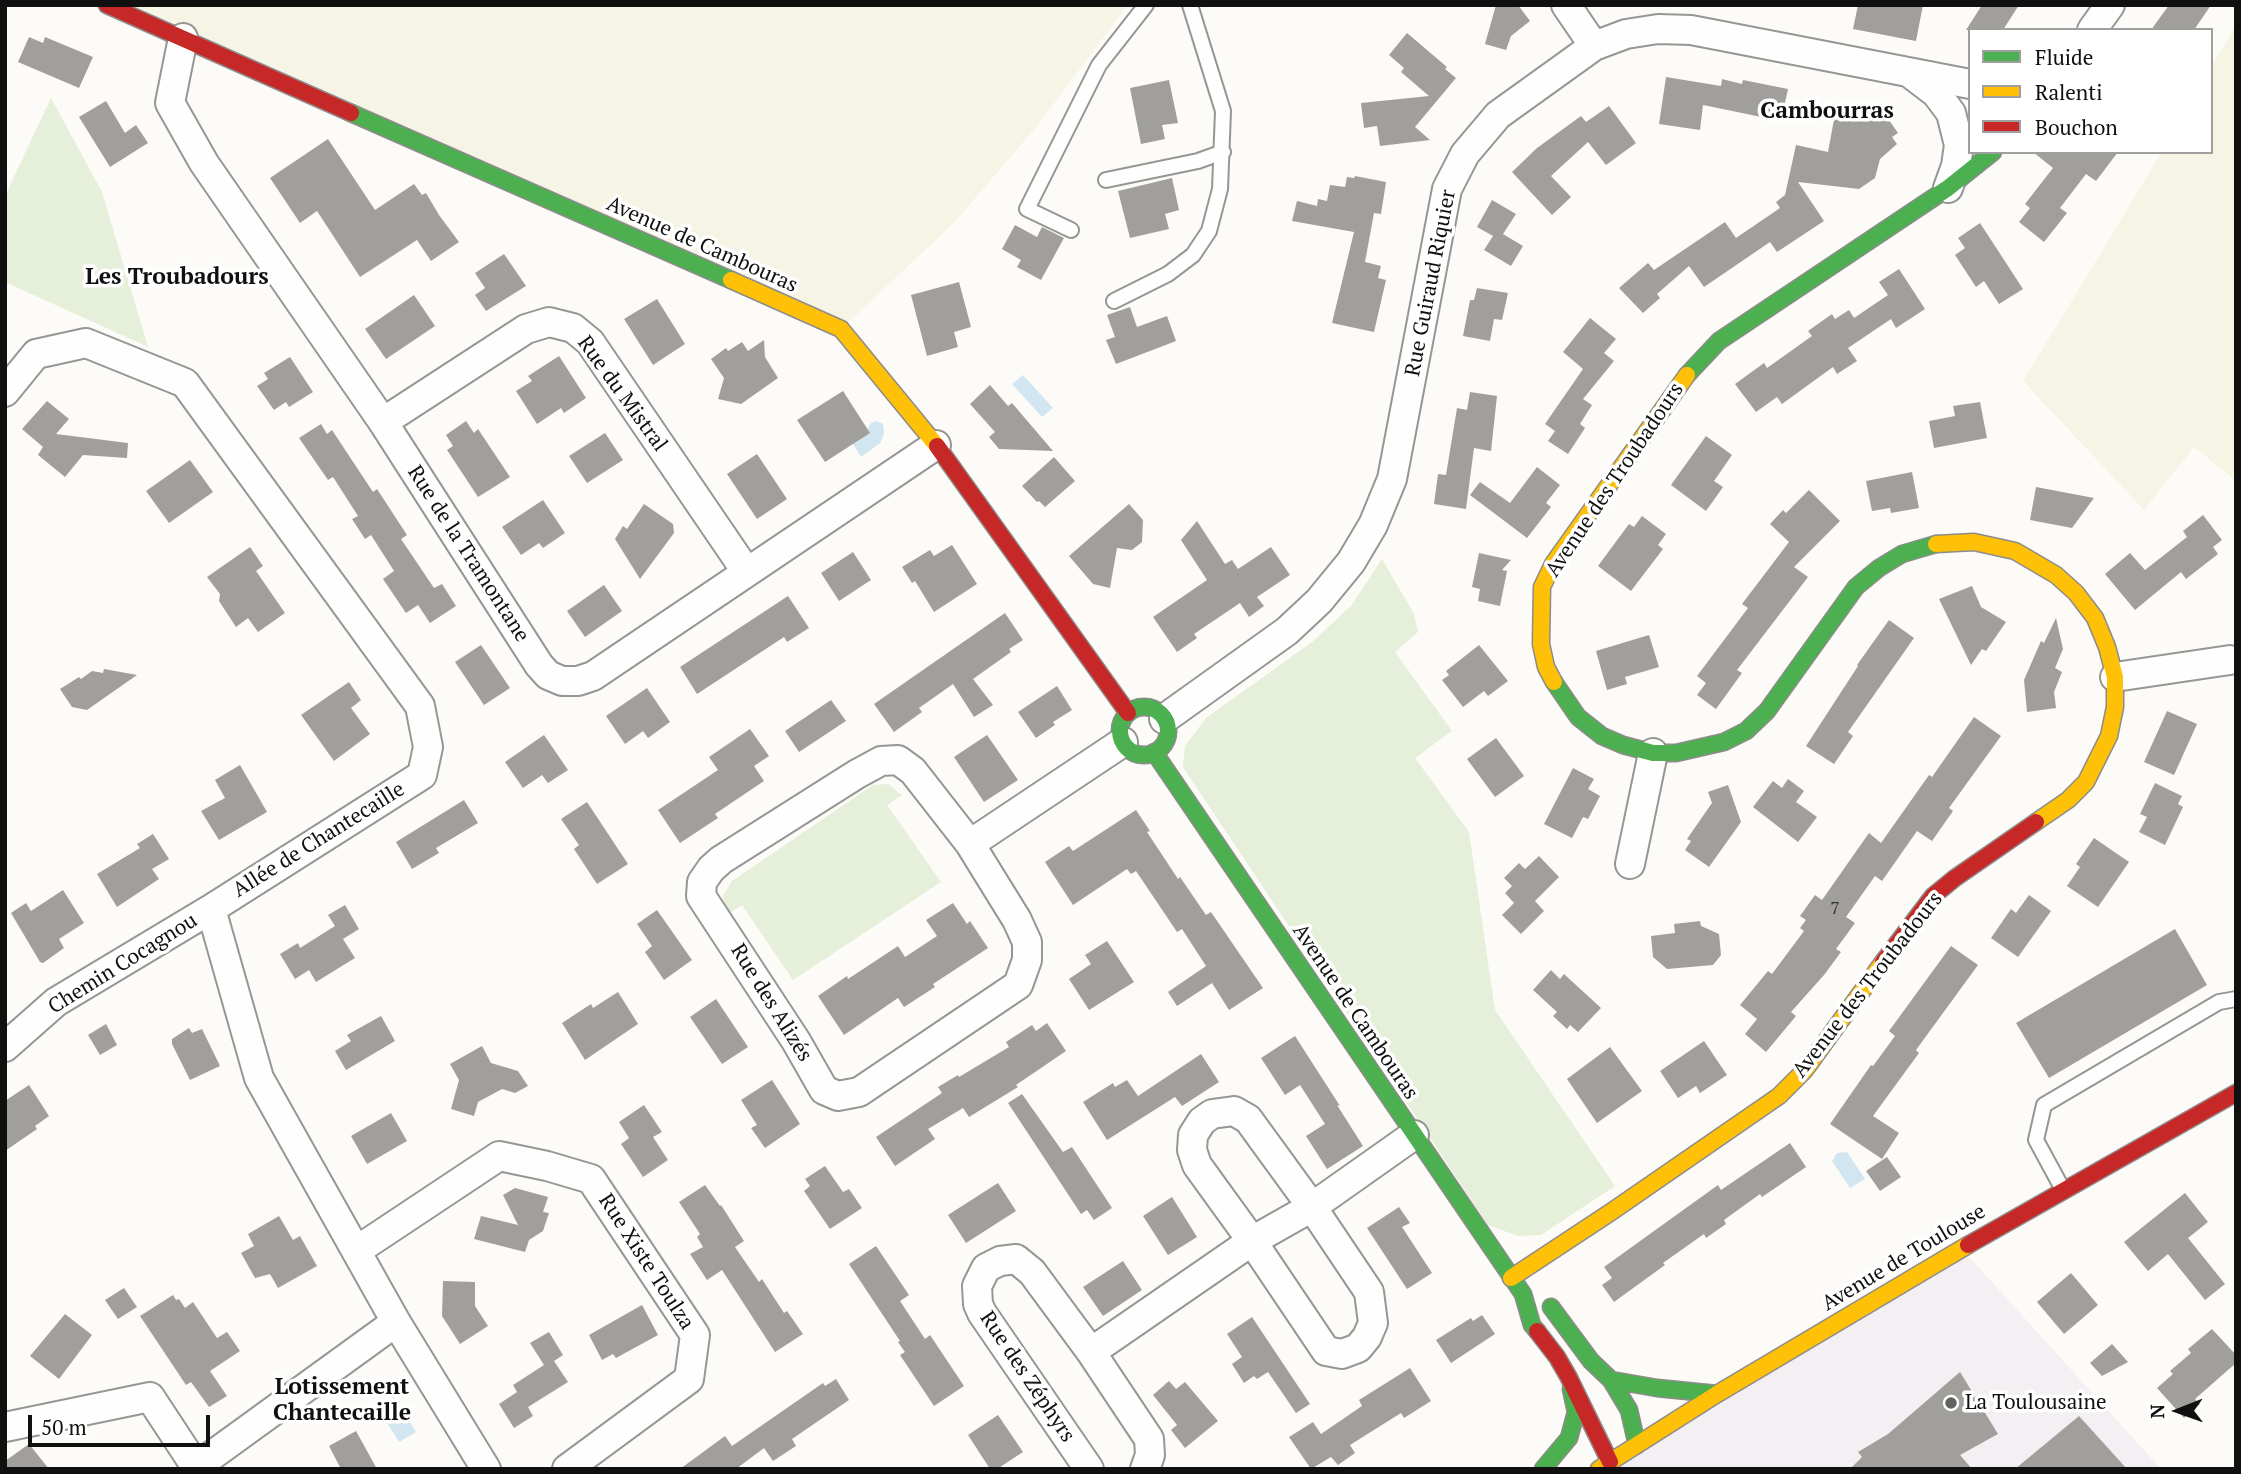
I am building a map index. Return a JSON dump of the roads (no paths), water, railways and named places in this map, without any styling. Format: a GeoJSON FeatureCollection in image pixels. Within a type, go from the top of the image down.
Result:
{"type":"FeatureCollection","features":[{"type":"Feature","properties":{"kind":"street","name":"Avenue de Cambouras"},"geometry":{"type":"LineString","coordinates":[[107,5],[841,329],[936,444],[1128,713]]}},
{"type":"Feature","properties":{"kind":"street"},"geometry":{"type":"LineString","coordinates":[[1566,5],[1594,46]]}},
{"type":"Feature","properties":{"kind":"street"},"geometry":{"type":"LineString","coordinates":[[2093,28],[2110,5]]}},
{"type":"Feature","properties":{"kind":"street","name":"Rue Guiraud Riquier"},"geometry":{"type":"LineString","coordinates":[[1164,719],[1287,631],[1319,601],[1351,562],[1373,525],[1392,479],[1447,189],[1456,169],[1479,136],[1498,115],[1594,46],[1626,34],[1658,29],[1691,30],[1968,84]]}},
{"type":"Feature","properties":{"kind":"street","name":"Rue de la Tramontane"},"geometry":{"type":"LineString","coordinates":[[183,38],[170,103],[204,163],[383,422],[548,675],[562,681],[578,681],[593,676],[936,444]]}},
{"type":"Feature","properties":{"kind":"street","name":"Rue Guiraud Riquier"},"geometry":{"type":"LineString","coordinates":[[1906,70],[1936,93],[1951,113],[1959,145],[1956,166],[1948,188]]}},
{"type":"Feature","properties":{"kind":"street","name":"Avenue des Troubadours"},"geometry":{"type":"LineString","coordinates":[[1511,1278],[1779,1096],[1805,1070],[1933,896],[2068,800],[2086,782],[2109,736],[2115,707],[2115,677],[2095,618],[2076,593],[2056,575],[2015,551],[1974,542],[1936,544],[1902,554],[1879,568],[1856,587],[1767,711],[1746,732],[1724,742],[1703,747],[1676,753],[1653,753],[1602,736],[1578,717],[1559,690],[1546,667],[1541,643],[1542,587],[1553,564],[1686,376],[1719,341],[1948,188],[1990,154]]}},
{"type":"Feature","properties":{"kind":"street","name":"Rue du Mistral"},"geometry":{"type":"LineString","coordinates":[[383,422],[526,329],[549,322],[573,328],[590,342],[746,571]]}},
{"type":"Feature","properties":{"kind":"street","name":"Allée de Chantecaille"},"geometry":{"type":"LineString","coordinates":[[5,392],[36,354],[86,343],[185,383],[420,706],[428,747],[422,775],[211,909],[259,1079],[396,1322],[486,1469]]}},
{"type":"Feature","properties":{"kind":"street"},"geometry":{"type":"LineString","coordinates":[[2115,677],[2230,660]]}},
{"type":"Feature","properties":{"kind":"street"},"geometry":{"type":"LineString","coordinates":[[1150,708],[1164,719],[1168,732],[1166,740],[1150,755],[1135,753],[1123,742],[1120,729],[1128,713],[1150,708]]}},
{"type":"Feature","properties":{"kind":"street"},"geometry":{"type":"LineString","coordinates":[[970,844],[1123,742]]}},
{"type":"Feature","properties":{"kind":"street","name":"Avenue de Cambouras"},"geometry":{"type":"LineString","coordinates":[[1154,752],[1523,1294]]}},
{"type":"Feature","properties":{"kind":"street"},"geometry":{"type":"LineString","coordinates":[[1630,864],[1653,753]]}},
{"type":"Feature","properties":{"kind":"street","name":"Rue des Alizés"},"geometry":{"type":"LineString","coordinates":[[898,760],[913,771],[970,844],[1017,920],[1027,942],[1027,960],[1018,985],[859,1093],[838,1096],[824,1090],[796,1041],[701,896],[702,881],[722,860],[881,761],[898,760]]}},
{"type":"Feature","properties":{"kind":"street","name":"Chemin Cocagnou"},"geometry":{"type":"LineString","coordinates":[[5,1047],[56,1002],[211,909]]}},
{"type":"Feature","properties":{"kind":"street","name":"Avenue de Toulouse"},"geometry":{"type":"LineString","coordinates":[[1609,1467],[1637,1445],[1717,1394],[2063,1189],[2236,1093]]}},
{"type":"Feature","properties":{"kind":"street"},"geometry":{"type":"LineString","coordinates":[[1234,1111],[1248,1119],[1369,1292],[1373,1323],[1358,1348],[1342,1354],[1326,1351],[1252,1241],[1194,1158],[1193,1135],[1202,1121],[1212,1114],[1234,1111]]}},
{"type":"Feature","properties":{"kind":"street"},"geometry":{"type":"LineString","coordinates":[[1091,1352],[1252,1241],[1312,1207],[1414,1135]]}},
{"type":"Feature","properties":{"kind":"street","name":"Rue Xiste Toulza"},"geometry":{"type":"LineString","coordinates":[[356,1251],[499,1156],[591,1179],[695,1335],[689,1379],[567,1469]]}},
{"type":"Feature","properties":{"kind":"street","name":"Rue des Zéphyrs"},"geometry":{"type":"LineString","coordinates":[[1089,1469],[978,1304],[977,1286],[986,1268],[1000,1261],[1016,1259],[1032,1272],[1091,1352],[1149,1439],[1150,1455],[1145,1469]]}},
{"type":"Feature","properties":{"kind":"street"},"geometry":{"type":"LineString","coordinates":[[1523,1294],[1532,1325],[1568,1376],[1609,1467]]}},
{"type":"Feature","properties":{"kind":"street"},"geometry":{"type":"LineString","coordinates":[[1523,1294],[1550,1306],[1591,1361],[1611,1380],[1629,1410],[1637,1445]]}},
{"type":"Feature","properties":{"kind":"street"},"geometry":{"type":"LineString","coordinates":[[5,1427],[150,1397],[196,1467],[396,1322]]}},
{"type":"Feature","properties":{"kind":"street"},"geometry":{"type":"LineString","coordinates":[[1543,1469],[1569,1438],[1576,1412],[1568,1376]]}},
{"type":"Feature","properties":{"kind":"street"},"geometry":{"type":"LineString","coordinates":[[1611,1380],[1717,1394]]}},
{"type":"Feature","properties":{"kind":"lane"},"geometry":{"type":"LineString","coordinates":[[1071,230],[1027,209],[1098,65],[1146,5]]}},
{"type":"Feature","properties":{"kind":"lane"},"geometry":{"type":"LineString","coordinates":[[1114,301],[1167,274],[1193,255],[1209,231],[1220,189],[1223,111],[1191,5]]}},
{"type":"Feature","properties":{"kind":"lane"},"geometry":{"type":"LineString","coordinates":[[1106,180],[1198,161],[1223,152]]}},
{"type":"Feature","properties":{"kind":"lane"},"geometry":{"type":"LineString","coordinates":[[2063,1189],[2036,1140],[2044,1105],[2219,1002],[2236,999]]}},
{"type":"Feature","properties":{"kind":"water"},"geometry":{"type":"Polygon","coordinates":[[[1023,375],[1053,408],[1042,417],[1012,384],[1023,375]]]}},
{"type":"Feature","properties":{"kind":"water"},"geometry":{"type":"Polygon","coordinates":[[[876,421],[883,424],[884,434],[880,443],[861,457],[853,444],[871,423],[876,421]]]}},
{"type":"Feature","properties":{"kind":"water"},"geometry":{"type":"Polygon","coordinates":[[[1847,1152],[1865,1179],[1850,1188],[1832,1161],[1837,1153],[1847,1152]]]}},
{"type":"Feature","properties":{"kind":"water"},"geometry":{"type":"Polygon","coordinates":[[[395,1397],[416,1432],[399,1442],[378,1408],[395,1397]]]}},
{"type":"Feature","properties":{"kind":"place","name":"La Toulousaine"},"geometry":{"type":"Point","coordinates":[1951,1403]}},
{"type":"Feature","properties":{"kind":"district","name":"Cambourras"},"geometry":{"type":"Point","coordinates":[1827,111]}},
{"type":"Feature","properties":{"kind":"district","name":"Les Troubadours"},"geometry":{"type":"Point","coordinates":[177,277]}},
{"type":"Feature","properties":{"kind":"district","name":"Lotissement Chantecaille"},"geometry":{"type":"Point","coordinates":[342,1400]}}]}
